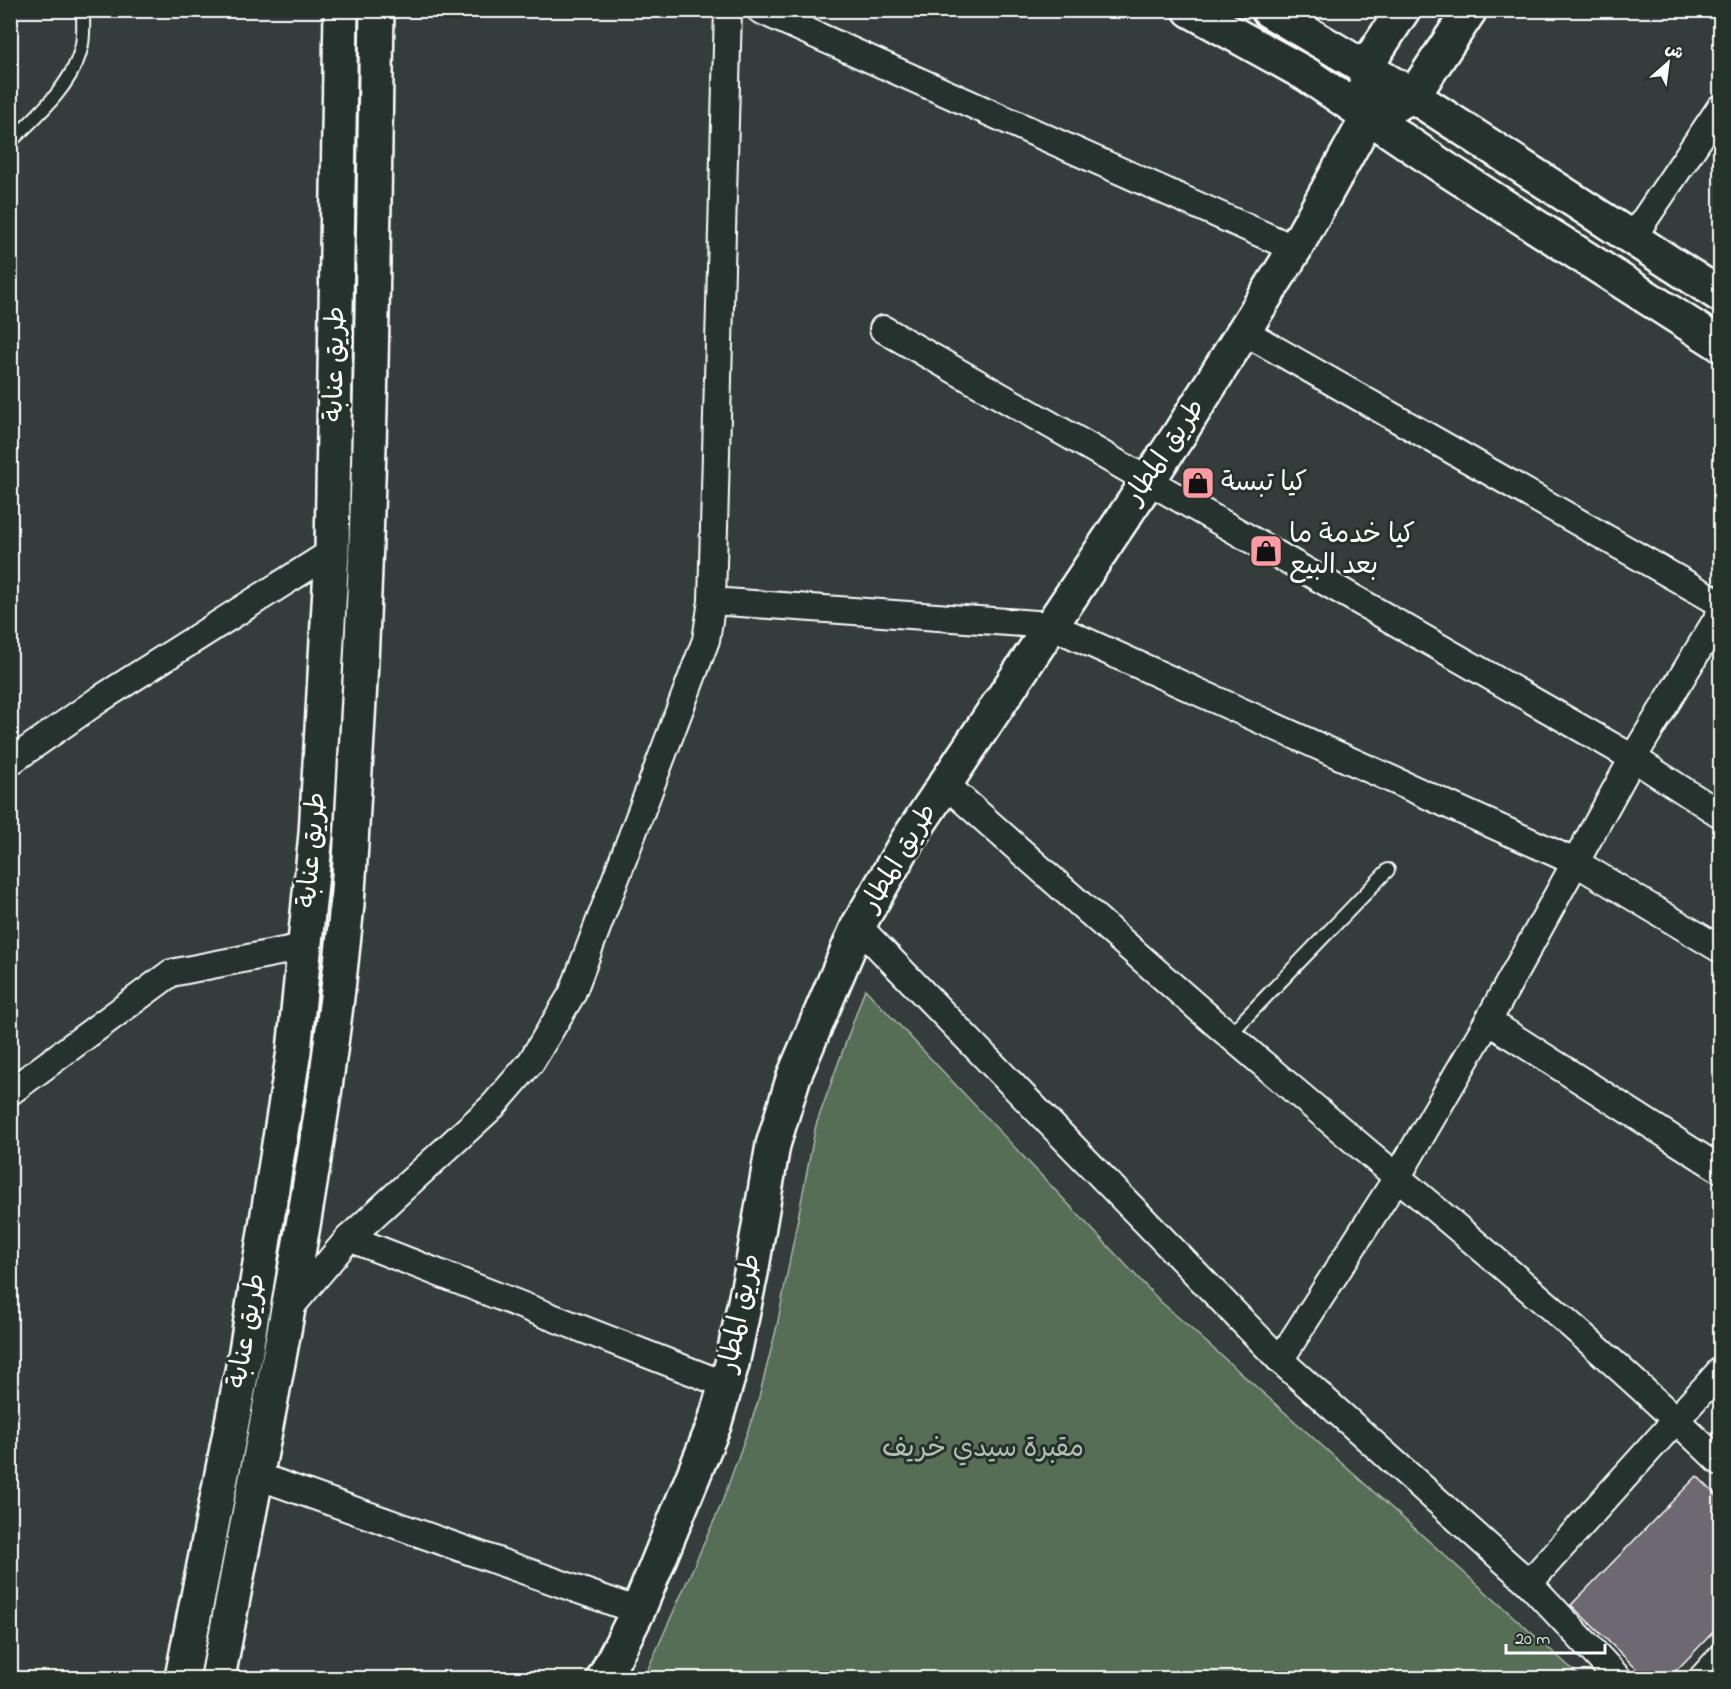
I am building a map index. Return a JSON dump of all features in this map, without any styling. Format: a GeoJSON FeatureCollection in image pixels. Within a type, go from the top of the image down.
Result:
{"type":"FeatureCollection","features":[{"type":"Feature","properties":{"kind":"main road","name":"طريق عنابة"},"geometry":{"type":"LineString","coordinates":[[182,1678],[246,1351],[294,1051],[316,834],[333,552],[341,10]]}},
{"type":"Feature","properties":{"kind":"main road","name":"طريق عنابة"},"geometry":{"type":"LineString","coordinates":[[218,1678],[255,1475],[289,1309],[323,1099],[347,905],[367,578],[377,10]]}},
{"type":"Feature","properties":{"kind":"main road"},"geometry":{"type":"LineString","coordinates":[[1190,10],[1306,74],[1368,117],[1720,344]]}},
{"type":"Feature","properties":{"kind":"main road"},"geometry":{"type":"LineString","coordinates":[[1268,10],[1413,96],[1720,295]]}},
{"type":"Feature","properties":{"kind":"main road"},"geometry":{"type":"LineString","coordinates":[[1368,117],[1365,68],[1403,10]]}},
{"type":"Feature","properties":{"kind":"main road"},"geometry":{"type":"LineString","coordinates":[[1368,117],[1413,96],[1470,10]]}},
{"type":"Feature","properties":{"kind":"main road","name":"طريق المطار"},"geometry":{"type":"LineString","coordinates":[[604,1678],[638,1611],[714,1425],[726,1384],[751,1273],[773,1145],[794,1076],[858,927],[908,841],[1243,332],[1294,249],[1368,117]]}},
{"type":"Feature","properties":{"kind":"street"},"geometry":{"type":"LineString","coordinates":[[289,1309],[349,1238],[493,1106],[531,1062],[572,994],[706,640],[712,601],[728,10]]}},
{"type":"Feature","properties":{"kind":"street"},"geometry":{"type":"LineString","coordinates":[[760,10],[1294,249]]}},
{"type":"Feature","properties":{"kind":"street"},"geometry":{"type":"LineString","coordinates":[[1632,238],[1720,108]]}},
{"type":"Feature","properties":{"kind":"street"},"geometry":{"type":"LineString","coordinates":[[883,330],[1148,479],[1633,758],[1720,814]]}},
{"type":"Feature","properties":{"kind":"street"},"geometry":{"type":"LineString","coordinates":[[1243,332],[1720,603]]}},
{"type":"Feature","properties":{"kind":"street"},"geometry":{"type":"LineString","coordinates":[[10,762],[100,699],[333,552]]}},
{"type":"Feature","properties":{"kind":"street"},"geometry":{"type":"LineString","coordinates":[[712,601],[1050,625],[1575,862],[1720,949]]}},
{"type":"Feature","properties":{"kind":"street"},"geometry":{"type":"LineString","coordinates":[[1280,1360],[1398,1176],[1488,1021],[1633,758],[1720,614]]}},
{"type":"Feature","properties":{"kind":"street"},"geometry":{"type":"LineString","coordinates":[[945,784],[1229,1035],[1398,1176],[1675,1418],[1720,1462]]}},
{"type":"Feature","properties":{"kind":"street"},"geometry":{"type":"LineString","coordinates":[[858,927],[1280,1360],[1529,1583],[1618,1678]]}},
{"type":"Feature","properties":{"kind":"street"},"geometry":{"type":"LineString","coordinates":[[10,1092],[171,973],[304,947]]}},
{"type":"Feature","properties":{"kind":"street"},"geometry":{"type":"LineString","coordinates":[[1488,1021],[1720,1169]]}},
{"type":"Feature","properties":{"kind":"street"},"geometry":{"type":"LineString","coordinates":[[349,1238],[726,1384]]}},
{"type":"Feature","properties":{"kind":"street"},"geometry":{"type":"LineString","coordinates":[[1529,1583],[1675,1418],[1720,1371]]}},
{"type":"Feature","properties":{"kind":"street"},"geometry":{"type":"LineString","coordinates":[[255,1475],[638,1611]]}},
{"type":"Feature","properties":{"kind":"street"},"geometry":{"type":"LineString","coordinates":[[1702,1678],[1720,1658]]}},
{"type":"Feature","properties":{"kind":"lane"},"geometry":{"type":"LineString","coordinates":[[10,142],[36,117],[69,76],[82,44],[83,10]]}},
{"type":"Feature","properties":{"kind":"lane"},"geometry":{"type":"LineString","coordinates":[[1229,1035],[1388,870]]}},
{"type":"Feature","properties":{"kind":"green space","name":"مقبرة سيدي خريف"},"geometry":{"type":"Polygon","coordinates":[[[865,989],[1160,1301],[1582,1678],[644,1678],[721,1505],[757,1405],[777,1326],[816,1125],[865,989]]]}},
{"type":"Feature","properties":{"kind":"building"},"geometry":{"type":"Polygon","coordinates":[[[1697,1476],[1720,1499],[1720,1625],[1669,1678],[1646,1678],[1571,1605],[1697,1476]]]}},
{"type":"Feature","properties":{"kind":"place","name":"كيا تبسة"},"geometry":{"type":"Point","coordinates":[1198,483]}},
{"type":"Feature","properties":{"kind":"place","name":"كيا خدمة ما بعد البيع"},"geometry":{"type":"Point","coordinates":[1266,551]}}]}
